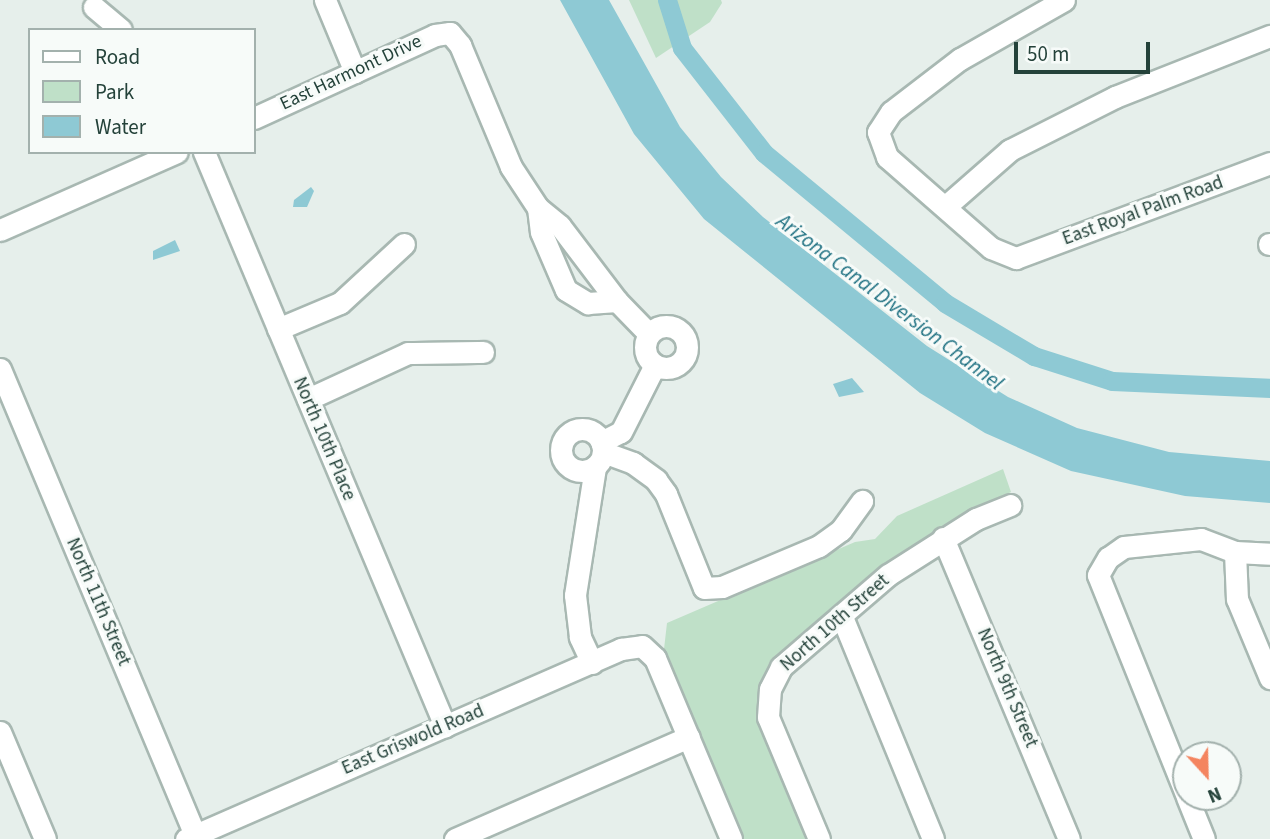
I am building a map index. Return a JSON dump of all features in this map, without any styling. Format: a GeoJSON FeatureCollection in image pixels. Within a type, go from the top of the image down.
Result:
{"type":"FeatureCollection","features":[{"type":"Feature","properties":{"kind":"street"},"geometry":{"type":"LineString","coordinates":[[325,0],[355,72]]}},
{"type":"Feature","properties":{"kind":"street"},"geometry":{"type":"LineString","coordinates":[[1064,0],[960,59],[891,112],[878,132],[887,157],[946,206],[1010,150],[1115,97],[1270,36]]}},
{"type":"Feature","properties":{"kind":"street"},"geometry":{"type":"LineString","coordinates":[[94,7],[119,28]]}},
{"type":"Feature","properties":{"kind":"street","name":"East Harmont Drive"},"geometry":{"type":"LineString","coordinates":[[256,117],[435,35],[450,33],[460,45],[511,167],[538,208]]}},
{"type":"Feature","properties":{"kind":"street"},"geometry":{"type":"LineString","coordinates":[[0,230],[171,154]]}},
{"type":"Feature","properties":{"kind":"street","name":"North 10th Place"},"geometry":{"type":"LineString","coordinates":[[205,154],[445,726]]}},
{"type":"Feature","properties":{"kind":"street","name":"East Royal Palm Road"},"geometry":{"type":"LineString","coordinates":[[946,206],[991,248],[1016,258],[1270,163]]}},
{"type":"Feature","properties":{"kind":"street"},"geometry":{"type":"LineString","coordinates":[[538,208],[541,233],[566,290],[588,303],[617,301]]}},
{"type":"Feature","properties":{"kind":"street"},"geometry":{"type":"LineString","coordinates":[[538,208],[560,226],[617,301],[649,334]]}},
{"type":"Feature","properties":{"kind":"street"},"geometry":{"type":"LineString","coordinates":[[278,330],[340,303],[404,244]]}},
{"type":"Feature","properties":{"kind":"street"},"geometry":{"type":"LineString","coordinates":[[659,326],[672,326],[682,334],[687,346],[684,358],[674,366],[655,365],[645,351],[649,334],[659,326]]}},
{"type":"Feature","properties":{"kind":"street"},"geometry":{"type":"LineString","coordinates":[[307,399],[408,353],[482,352]]}},
{"type":"Feature","properties":{"kind":"street"},"geometry":{"type":"LineString","coordinates":[[592,663],[580,637],[575,595],[600,454],[621,432],[655,365]]}},
{"type":"Feature","properties":{"kind":"street","name":"North 11th Street"},"geometry":{"type":"LineString","coordinates":[[0,369],[190,837]]}},
{"type":"Feature","properties":{"kind":"street"},"geometry":{"type":"LineString","coordinates":[[600,454],[633,463],[661,487],[704,588],[722,587],[819,546],[841,530],[862,500]]}},
{"type":"Feature","properties":{"kind":"street","name":"North 10th Street"},"geometry":{"type":"LineString","coordinates":[[819,839],[768,718],[770,689],[781,667],[888,575],[943,538],[1010,505]]}},
{"type":"Feature","properties":{"kind":"street","name":"North 9th Street"},"geometry":{"type":"LineString","coordinates":[[943,538],[1069,839]]}},
{"type":"Feature","properties":{"kind":"street"},"geometry":{"type":"LineString","coordinates":[[1172,759],[1098,575],[1108,558],[1124,547],[1201,539],[1236,552],[1270,554]]}},
{"type":"Feature","properties":{"kind":"street"},"geometry":{"type":"LineString","coordinates":[[1236,552],[1237,599],[1270,678]]}},
{"type":"Feature","properties":{"kind":"street"},"geometry":{"type":"LineString","coordinates":[[842,617],[933,839]]}},
{"type":"Feature","properties":{"kind":"street","name":"East Griswold Road"},"geometry":{"type":"LineString","coordinates":[[190,837],[621,649],[642,646],[655,659],[689,737]]}},
{"type":"Feature","properties":{"kind":"street"},"geometry":{"type":"LineString","coordinates":[[0,732],[45,839]]}},
{"type":"Feature","properties":{"kind":"street"},"geometry":{"type":"LineString","coordinates":[[455,839],[689,737],[725,837]]}},
{"type":"Feature","properties":{"kind":"street"},"geometry":{"type":"LineString","coordinates":[[1193,811],[1204,839]]}},
{"type":"Feature","properties":{"kind":"green space"},"geometry":{"type":"Polygon","coordinates":[[[629,0],[721,0],[722,3],[710,22],[656,58],[629,0]]]}},
{"type":"Feature","properties":{"kind":"green space"},"geometry":{"type":"Polygon","coordinates":[[[1003,469],[1011,492],[941,528],[762,687],[810,839],[742,839],[664,649],[667,623],[855,542],[875,539],[897,516],[1003,469]]]}},
{"type":"Feature","properties":{"kind":"water"},"geometry":{"type":"Polygon","coordinates":[[[560,0],[609,0],[680,127],[721,177],[763,217],[927,346],[1008,397],[1077,428],[1169,452],[1270,461],[1270,503],[1185,496],[1071,471],[985,433],[920,393],[704,219],[634,134],[560,0]]]}},
{"type":"Feature","properties":{"kind":"water"},"geometry":{"type":"Polygon","coordinates":[[[311,187],[314,191],[307,207],[293,207],[294,200],[311,187]]]}},
{"type":"Feature","properties":{"kind":"water"},"geometry":{"type":"Polygon","coordinates":[[[175,240],[180,251],[153,260],[153,251],[175,240]]]}},
{"type":"Feature","properties":{"kind":"water"},"geometry":{"type":"Polygon","coordinates":[[[852,378],[864,392],[839,397],[833,384],[852,378]]]}},
{"type":"Feature","properties":{"kind":"waterway"},"geometry":{"type":"LineString","coordinates":[[667,0],[682,48],[764,153],[945,303],[1034,356],[1112,381],[1270,388]]}},
{"type":"Feature","properties":{"kind":"water label","name":"Arizona Canal Diversion Channel"},"geometry":{"type":"Point","coordinates":[890,302]}}]}
